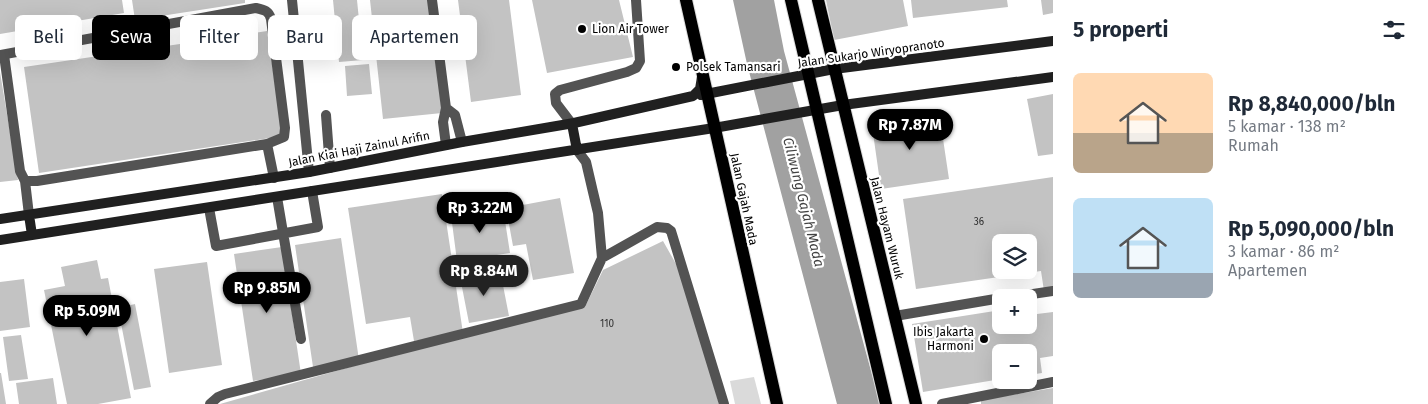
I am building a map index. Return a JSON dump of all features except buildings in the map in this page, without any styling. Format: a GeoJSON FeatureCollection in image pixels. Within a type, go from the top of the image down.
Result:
{"type":"FeatureCollection","features":[{"type":"Feature","properties":{"kind":"main road","name":"Jalan Gajah Mada"},"geometry":{"type":"LineString","coordinates":[[686,0],[777,404]]}},
{"type":"Feature","properties":{"kind":"main road"},"geometry":{"type":"LineString","coordinates":[[791,0],[809,74],[811,110],[886,404]]}},
{"type":"Feature","properties":{"kind":"main road","name":"Jalan Hayam Wuruk"},"geometry":{"type":"LineString","coordinates":[[818,0],[916,404]]}},
{"type":"Feature","properties":{"kind":"main road","name":"Jalan Sukarjo Wiryopranoto"},"geometry":{"type":"LineString","coordinates":[[693,96],[834,69],[1053,41]]}},
{"type":"Feature","properties":{"kind":"main road"},"geometry":{"type":"LineString","coordinates":[[693,96],[698,92],[701,85],[702,70]]}},
{"type":"Feature","properties":{"kind":"main road"},"geometry":{"type":"LineString","coordinates":[[0,240],[714,128],[843,104],[1053,77]]}},
{"type":"Feature","properties":{"kind":"main road","name":"Jalan Kiai Haji Zainul Arifin"},"geometry":{"type":"LineString","coordinates":[[0,219],[309,172],[462,142],[572,124],[693,96]]}},
{"type":"Feature","properties":{"kind":"main road"},"geometry":{"type":"LineString","coordinates":[[572,124],[577,150]]}},
{"type":"Feature","properties":{"kind":"main road"},"geometry":{"type":"LineString","coordinates":[[29,215],[32,235]]}},
{"type":"Feature","properties":{"kind":"street"},"geometry":{"type":"LineString","coordinates":[[292,0],[309,172]]}},
{"type":"Feature","properties":{"kind":"street"},"geometry":{"type":"LineString","coordinates":[[432,0],[446,108],[443,122],[446,145]]}},
{"type":"Feature","properties":{"kind":"street"},"geometry":{"type":"LineString","coordinates":[[572,124],[556,103],[555,94],[560,90],[627,72],[636,68],[640,61],[636,0]]}},
{"type":"Feature","properties":{"kind":"street"},"geometry":{"type":"LineString","coordinates":[[26,181],[37,181],[267,144],[281,139],[285,134],[269,13],[256,8],[2,55],[20,171],[26,181],[29,215]]}},
{"type":"Feature","properties":{"kind":"street"},"geometry":{"type":"LineString","coordinates":[[446,108],[455,115],[462,142]]}},
{"type":"Feature","properties":{"kind":"street"},"geometry":{"type":"LineString","coordinates":[[326,116],[330,168]]}},
{"type":"Feature","properties":{"kind":"street"},"geometry":{"type":"LineString","coordinates":[[267,144],[274,178]]}},
{"type":"Feature","properties":{"kind":"street"},"geometry":{"type":"LineString","coordinates":[[210,404],[225,394],[581,304],[602,258],[598,213],[586,162],[577,150]]}},
{"type":"Feature","properties":{"kind":"street"},"geometry":{"type":"LineString","coordinates":[[209,208],[216,246],[318,227],[312,191]]}},
{"type":"Feature","properties":{"kind":"street"},"geometry":{"type":"LineString","coordinates":[[278,197],[301,339]]}},
{"type":"Feature","properties":{"kind":"street"},"geometry":{"type":"LineString","coordinates":[[602,258],[657,227],[667,228],[670,231],[724,404]]}},
{"type":"Feature","properties":{"kind":"street"},"geometry":{"type":"LineString","coordinates":[[1037,293],[1053,291]]}},
{"type":"Feature","properties":{"kind":"street"},"geometry":{"type":"LineString","coordinates":[[895,316],[992,300]]}},
{"type":"Feature","properties":{"kind":"street"},"geometry":{"type":"LineString","coordinates":[[942,404],[1053,382]]}},
{"type":"Feature","properties":{"kind":"shaded area"},"geometry":{"type":"Polygon","coordinates":[[[754,377],[761,404],[735,404],[730,381],[754,377]]]}},
{"type":"Feature","properties":{"kind":"water","name":"Ciliwung Gajah Mada"},"geometry":{"type":"Polygon","coordinates":[[[733,0],[774,0],[784,51],[880,404],[837,404],[747,64],[733,0]]]}},
{"type":"Feature","properties":{"kind":"place","name":"Lion Air Tower"},"geometry":{"type":"Point","coordinates":[582,29]}},
{"type":"Feature","properties":{"kind":"place","name":"Polsek Tamansari"},"geometry":{"type":"Point","coordinates":[676,67]}},
{"type":"Feature","properties":{"kind":"place","name":"Ibis Jakarta Harmoni"},"geometry":{"type":"Point","coordinates":[984,339]}}]}
